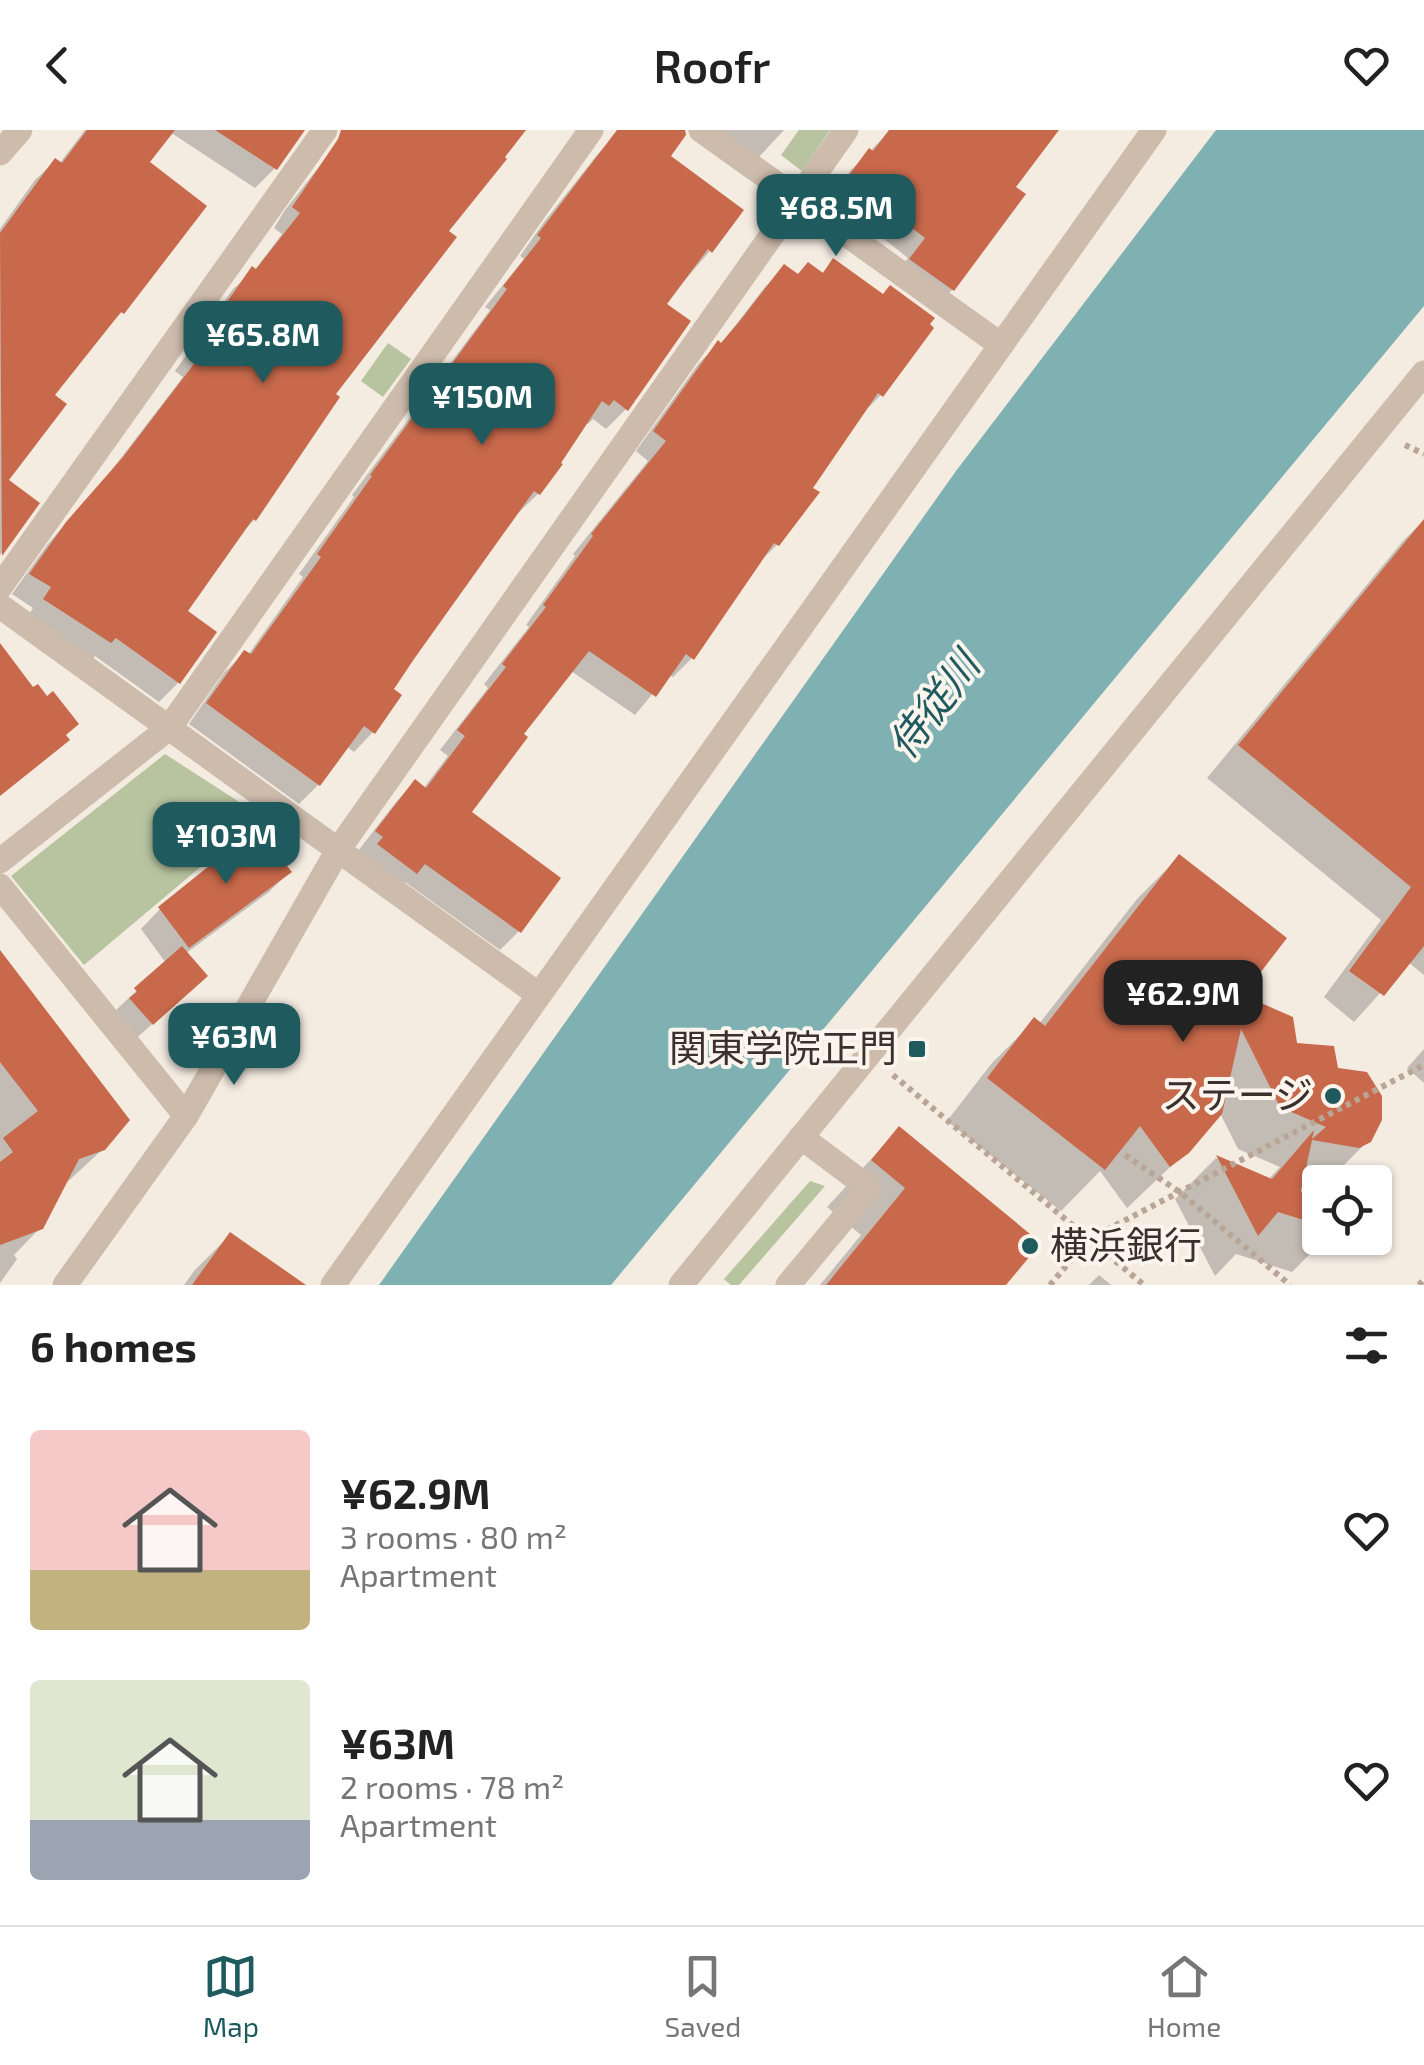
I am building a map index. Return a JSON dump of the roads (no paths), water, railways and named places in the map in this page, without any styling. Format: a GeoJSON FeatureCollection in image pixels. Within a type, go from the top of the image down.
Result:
{"type":"FeatureCollection","features":[{"type":"Feature","properties":{"kind":"street"},"geometry":{"type":"LineString","coordinates":[[0,153],[20,130]]}},
{"type":"Feature","properties":{"kind":"street"},"geometry":{"type":"LineString","coordinates":[[0,587],[324,130]]}},
{"type":"Feature","properties":{"kind":"street"},"geometry":{"type":"LineString","coordinates":[[0,862],[168,728],[591,130]]}},
{"type":"Feature","properties":{"kind":"street"},"geometry":{"type":"LineString","coordinates":[[702,130],[1002,345]]}},
{"type":"Feature","properties":{"kind":"street"},"geometry":{"type":"LineString","coordinates":[[65,1285],[186,1116],[338,850],[846,130]]}},
{"type":"Feature","properties":{"kind":"street"},"geometry":{"type":"LineString","coordinates":[[333,1285],[1154,130]]}},
{"type":"Feature","properties":{"kind":"street"},"geometry":{"type":"LineString","coordinates":[[681,1285],[1424,373]]}},
{"type":"Feature","properties":{"kind":"street"},"geometry":{"type":"LineString","coordinates":[[0,606],[539,995]]}},
{"type":"Feature","properties":{"kind":"street"},"geometry":{"type":"LineString","coordinates":[[0,886],[186,1116]]}},
{"type":"Feature","properties":{"kind":"street"},"geometry":{"type":"LineString","coordinates":[[788,1285],[869,1188],[802,1137]]}},
{"type":"Feature","properties":{"kind":"water","name":"侍従川"},"geometry":{"type":"Polygon","coordinates":[[[1216,130],[1424,130],[1424,306],[611,1285],[379,1285],[956,471],[1216,130]]]}},
{"type":"Feature","properties":{"kind":"place","name":"関東学院正門"},"geometry":{"type":"Point","coordinates":[917,1049]}},
{"type":"Feature","properties":{"kind":"place","name":"ステージ"},"geometry":{"type":"Point","coordinates":[1333,1096]}},
{"type":"Feature","properties":{"kind":"place","name":"横浜銀行"},"geometry":{"type":"Point","coordinates":[1030,1246]}}]}
